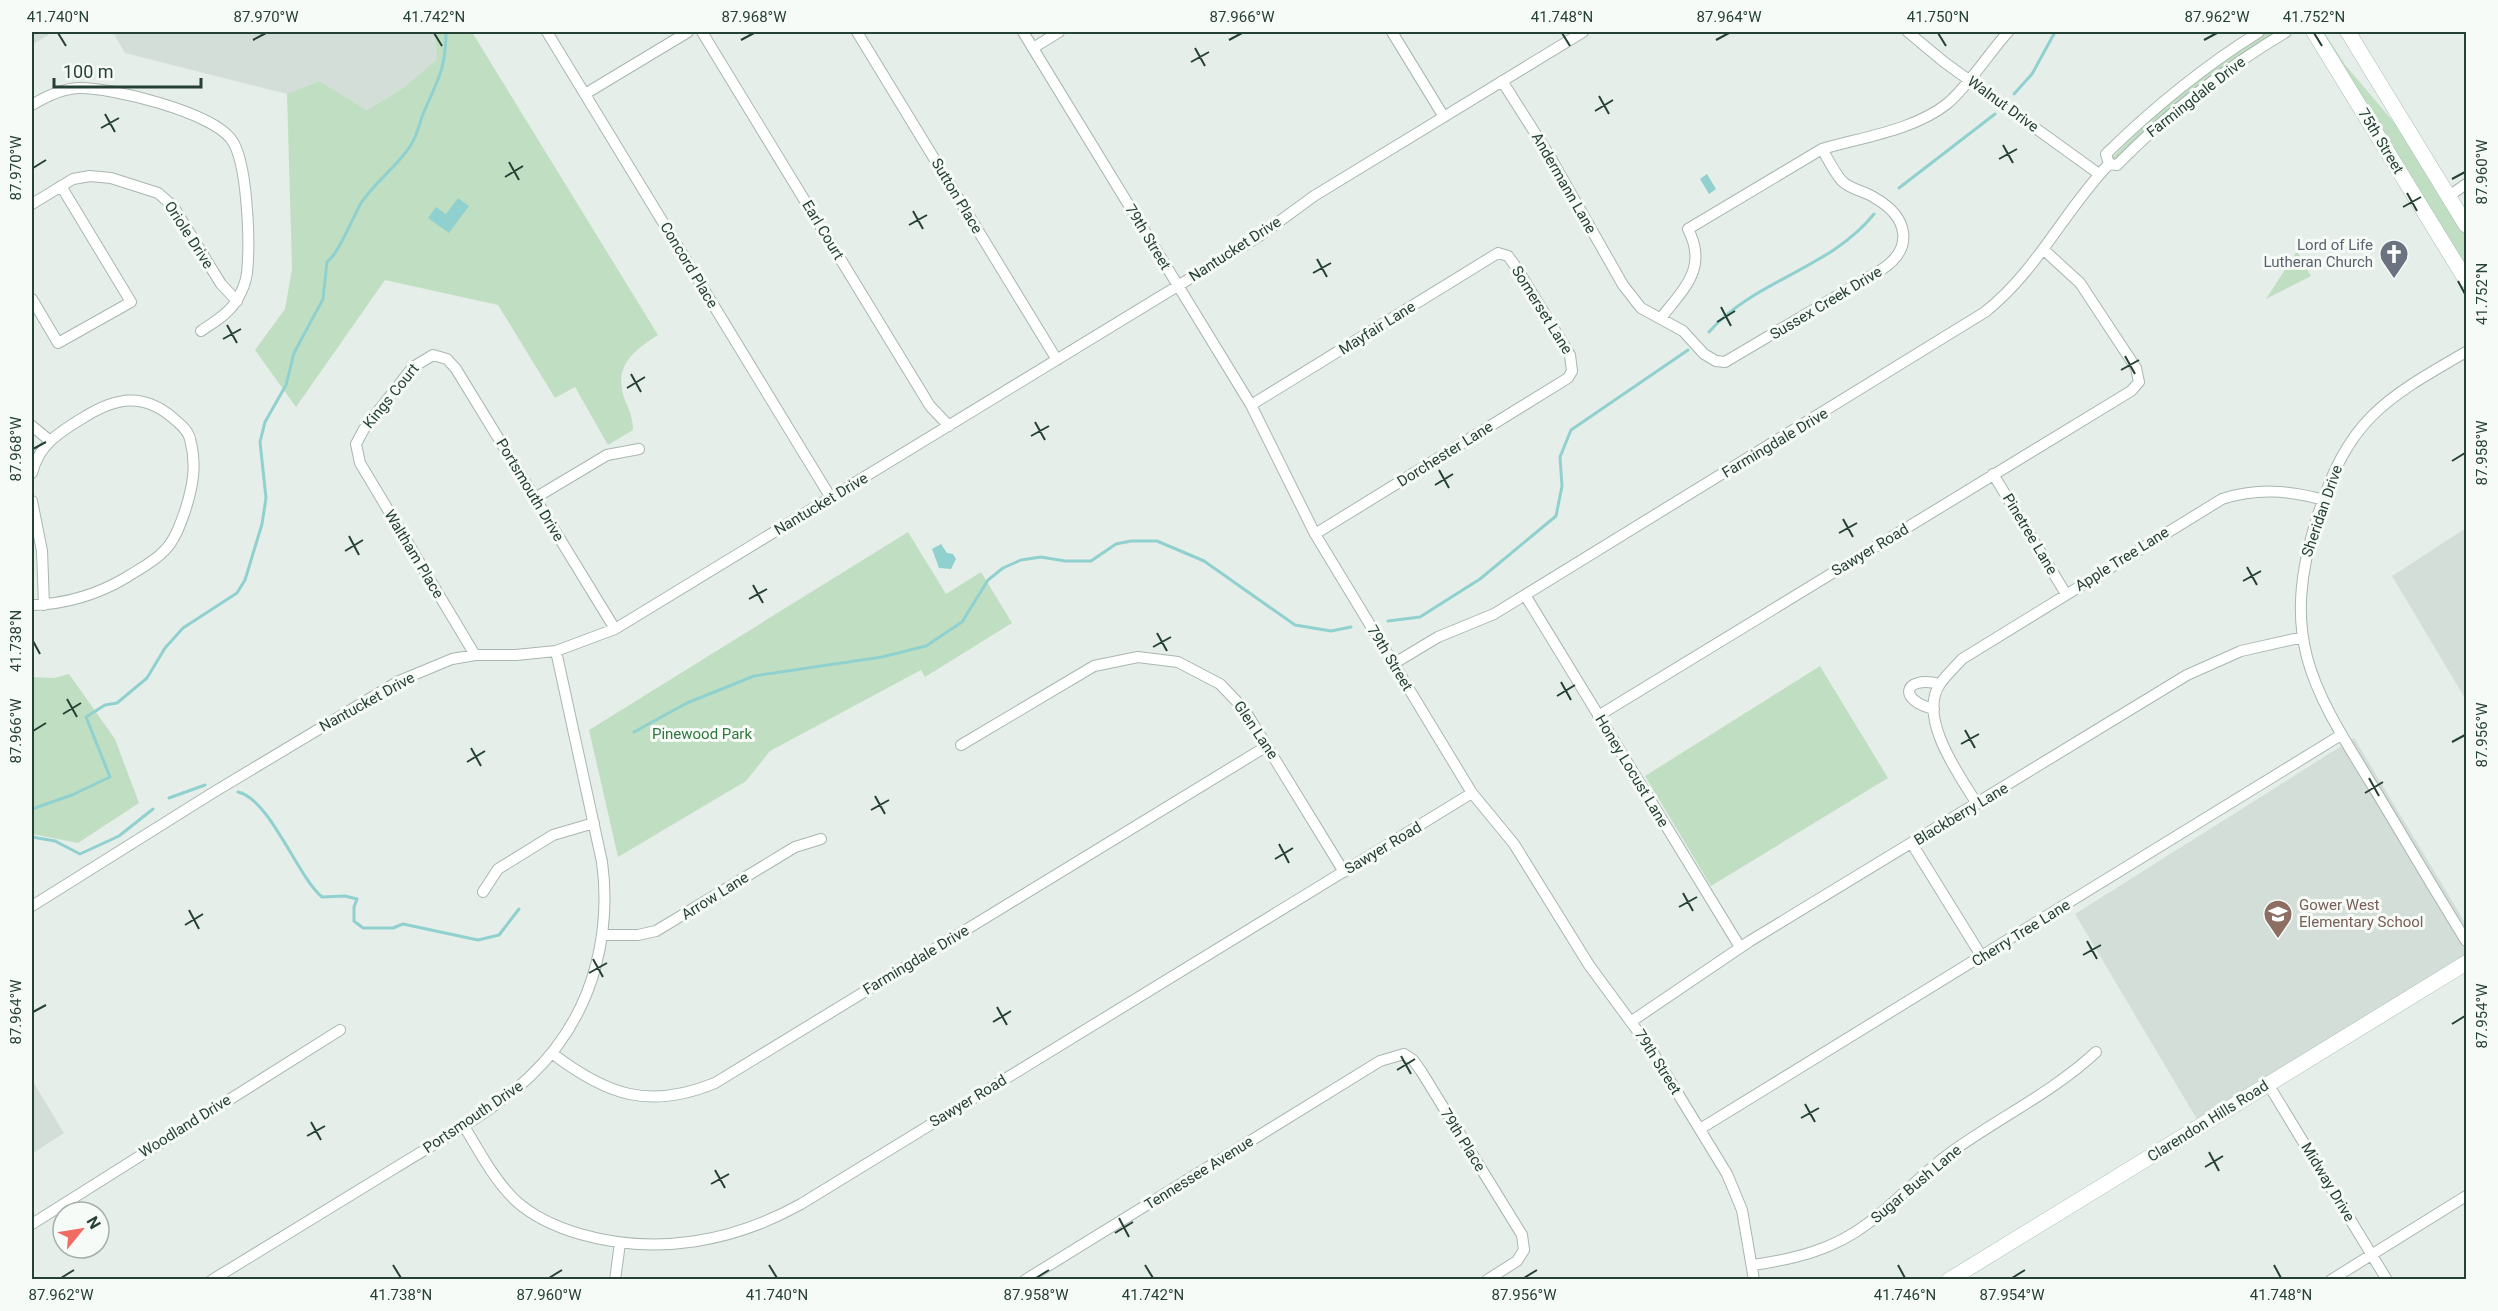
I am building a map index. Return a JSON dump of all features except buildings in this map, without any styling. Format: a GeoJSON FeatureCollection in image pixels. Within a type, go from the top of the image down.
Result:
{"type":"FeatureCollection","features":[{"type":"Feature","properties":{"kind":"street","name":"Concord Place"},"geometry":{"type":"LineString","coordinates":[[547,32],[831,498]]}},
{"type":"Feature","properties":{"kind":"street"},"geometry":{"type":"LineString","coordinates":[[585,94],[688,32]]}},
{"type":"Feature","properties":{"kind":"street","name":"Earl Court"},"geometry":{"type":"LineString","coordinates":[[702,32],[930,406],[949,426]]}},
{"type":"Feature","properties":{"kind":"street","name":"Sutton Place"},"geometry":{"type":"LineString","coordinates":[[857,32],[1057,360]]}},
{"type":"Feature","properties":{"kind":"street","name":"79th Street"},"geometry":{"type":"LineString","coordinates":[[1023,32],[1251,405],[1315,534],[1472,793],[1514,844],[1589,965],[1632,1021],[1727,1174],[1748,1233],[1754,1280]]}},
{"type":"Feature","properties":{"kind":"street"},"geometry":{"type":"LineString","coordinates":[[1033,48],[1059,32]]}},
{"type":"Feature","properties":{"kind":"street"},"geometry":{"type":"LineString","coordinates":[[1392,32],[1444,117]]}},
{"type":"Feature","properties":{"kind":"street","name":"Nantucket Drive"},"geometry":{"type":"LineString","coordinates":[[32,906],[213,792],[399,681],[438,663],[476,655],[516,656],[556,651],[615,629],[1258,237],[1314,196],[1583,32]]}},
{"type":"Feature","properties":{"kind":"street","name":"Walnut Drive"},"geometry":{"type":"LineString","coordinates":[[1908,32],[1968,79],[2099,174]]}},
{"type":"Feature","properties":{"kind":"street"},"geometry":{"type":"LineString","coordinates":[[1661,318],[1686,285],[1697,261],[1696,245],[1688,229],[1822,149],[1900,127],[1936,111],[1949,102],[2008,32]]}},
{"type":"Feature","properties":{"kind":"street","name":"Farmingdale Drive"},"geometry":{"type":"LineString","coordinates":[[2109,164],[2106,154],[2154,109],[2212,62],[2259,32]]}},
{"type":"Feature","properties":{"kind":"street","name":"Farmingdale Drive"},"geometry":{"type":"LineString","coordinates":[[2109,164],[2117,165],[2160,122],[2205,85],[2286,32]]}},
{"type":"Feature","properties":{"kind":"street","name":"75th Street"},"geometry":{"type":"LineString","coordinates":[[2314,32],[2466,280]]}},
{"type":"Feature","properties":{"kind":"street","name":"75th Street"},"geometry":{"type":"LineString","coordinates":[[2348,32],[2466,225]]}},
{"type":"Feature","properties":{"kind":"street","name":"Andermann Lane"},"geometry":{"type":"LineString","coordinates":[[1502,81],[1549,154],[1623,285]]}},
{"type":"Feature","properties":{"kind":"street"},"geometry":{"type":"LineString","coordinates":[[32,105],[61,92],[89,88],[197,115],[221,128],[237,148],[243,176],[247,273],[237,301],[218,320],[201,331]]}},
{"type":"Feature","properties":{"kind":"street","name":"Sussex Creek Drive"},"geometry":{"type":"LineString","coordinates":[[1623,285],[1641,308],[1683,330],[1704,354],[1716,361],[1725,362],[1895,261],[1903,248],[1904,238],[1895,215],[1875,197],[1842,180],[1822,149]]}},
{"type":"Feature","properties":{"kind":"street","name":"Farmingdale Drive"},"geometry":{"type":"LineString","coordinates":[[1393,664],[1438,637],[1484,620],[1966,325],[2006,294],[2044,250],[2099,174],[2109,164]]}},
{"type":"Feature","properties":{"kind":"street","name":"Oriole Drive"},"geometry":{"type":"LineString","coordinates":[[32,204],[73,179],[98,176],[159,193],[173,206],[221,284],[237,301]]}},
{"type":"Feature","properties":{"kind":"street"},"geometry":{"type":"LineString","coordinates":[[2449,196],[2466,184]]}},
{"type":"Feature","properties":{"kind":"street"},"geometry":{"type":"LineString","coordinates":[[32,299],[58,343],[131,302],[61,186]]}},
{"type":"Feature","properties":{"kind":"street","name":"Sawyer Road"},"geometry":{"type":"LineString","coordinates":[[1598,716],[2131,391],[2139,382],[2136,368],[2093,299],[2067,269],[2044,250]]}},
{"type":"Feature","properties":{"kind":"street","name":"Somerset Lane"},"geometry":{"type":"LineString","coordinates":[[1503,253],[1516,267],[1570,355],[1572,371]]}},
{"type":"Feature","properties":{"kind":"street","name":"Mayfair Lane"},"geometry":{"type":"LineString","coordinates":[[1251,405],[1494,255],[1503,253]]}},
{"type":"Feature","properties":{"kind":"street","name":"Sheridan Drive"},"geometry":{"type":"LineString","coordinates":[[2466,352],[2396,395],[2373,413],[2343,453],[2324,500],[2304,566],[2301,601],[2302,636],[2316,689],[2341,735],[2466,941]]}},
{"type":"Feature","properties":{"kind":"street","name":"Kings Court"},"geometry":{"type":"LineString","coordinates":[[356,451],[364,429],[412,368],[424,358],[440,356]]}},
{"type":"Feature","properties":{"kind":"street","name":"Portsmouth Drive"},"geometry":{"type":"LineString","coordinates":[[440,356],[456,369],[615,629]]}},
{"type":"Feature","properties":{"kind":"street","name":"Dorchester Lane"},"geometry":{"type":"LineString","coordinates":[[1315,534],[1558,384],[1572,371]]}},
{"type":"Feature","properties":{"kind":"street"},"geometry":{"type":"LineString","coordinates":[[32,473],[36,458],[49,440],[108,404],[122,400],[147,401],[170,415],[185,429],[190,438],[194,466],[194,483],[184,513],[172,542],[165,551],[96,593],[73,601],[32,605]]}},
{"type":"Feature","properties":{"kind":"street"},"geometry":{"type":"LineString","coordinates":[[32,426],[49,440]]}},
{"type":"Feature","properties":{"kind":"street"},"geometry":{"type":"LineString","coordinates":[[535,498],[607,455],[639,449]]}},
{"type":"Feature","properties":{"kind":"street","name":"Waltham Place"},"geometry":{"type":"LineString","coordinates":[[356,451],[360,463],[476,655]]}},
{"type":"Feature","properties":{"kind":"street","name":"Pinetree Lane"},"geometry":{"type":"LineString","coordinates":[[1993,474],[2066,594]]}},
{"type":"Feature","properties":{"kind":"street","name":"Apple Tree Lane"},"geometry":{"type":"LineString","coordinates":[[1940,684],[1969,654],[2222,499],[2265,490],[2293,492],[2324,500]]}},
{"type":"Feature","properties":{"kind":"street"},"geometry":{"type":"LineString","coordinates":[[32,501],[42,551],[44,605]]}},
{"type":"Feature","properties":{"kind":"street","name":"Honey Locust Lane"},"geometry":{"type":"LineString","coordinates":[[1525,595],[1740,947]]}},
{"type":"Feature","properties":{"kind":"street","name":"Blackberry Lane"},"geometry":{"type":"LineString","coordinates":[[1632,1021],[1740,947],[2203,666],[2241,651],[2302,636]]}},
{"type":"Feature","properties":{"kind":"street","name":"Portsmouth Drive"},"geometry":{"type":"LineString","coordinates":[[212,1280],[464,1126],[517,1091],[552,1054],[575,1022],[588,993],[604,935],[605,885],[594,823],[556,651]]}},
{"type":"Feature","properties":{"kind":"street","name":"Glen Lane"},"geometry":{"type":"LineString","coordinates":[[961,745],[1094,666],[1118,659],[1138,657],[1178,662],[1209,676],[1237,701],[1344,872]]}},
{"type":"Feature","properties":{"kind":"street"},"geometry":{"type":"LineString","coordinates":[[1935,709],[1918,705],[1911,698],[1910,691],[1914,684],[1921,680],[1940,684],[1935,709],[1943,747],[1977,804]]}},
{"type":"Feature","properties":{"kind":"street","name":"Cherry Tree Lane"},"geometry":{"type":"LineString","coordinates":[[1700,1129],[2341,735]]}},
{"type":"Feature","properties":{"kind":"street","name":"Farmingdale Drive"},"geometry":{"type":"LineString","coordinates":[[552,1054],[586,1078],[620,1093],[665,1097],[694,1091],[715,1083],[1267,746]]}},
{"type":"Feature","properties":{"kind":"street","name":"Sawyer Road"},"geometry":{"type":"LineString","coordinates":[[464,1126],[497,1179],[527,1210],[556,1227],[620,1243],[666,1245],[708,1240],[753,1227],[787,1212],[1472,793]]}},
{"type":"Feature","properties":{"kind":"street"},"geometry":{"type":"LineString","coordinates":[[483,892],[498,869],[562,832],[594,823]]}},
{"type":"Feature","properties":{"kind":"street","name":"Arrow Lane"},"geometry":{"type":"LineString","coordinates":[[604,935],[638,935],[656,931],[795,847],[821,839]]}},
{"type":"Feature","properties":{"kind":"street"},"geometry":{"type":"LineString","coordinates":[[1912,844],[1982,957]]}},
{"type":"Feature","properties":{"kind":"street","name":"Clarendon Hills Road"},"geometry":{"type":"LineString","coordinates":[[1949,1280],[2466,963]]}},
{"type":"Feature","properties":{"kind":"street","name":"Woodland Drive"},"geometry":{"type":"LineString","coordinates":[[32,1224],[340,1030]]}},
{"type":"Feature","properties":{"kind":"street","name":"Sugar Bush Lane"},"geometry":{"type":"LineString","coordinates":[[1752,1265],[1798,1257],[1847,1237],[1876,1217],[1951,1152],[2071,1075],[2096,1052]]}},
{"type":"Feature","properties":{"kind":"street","name":"79th Place"},"geometry":{"type":"LineString","coordinates":[[1342,1084],[1394,1055],[1404,1054],[1413,1060],[1522,1235],[1524,1250],[1517,1261],[1487,1280]]}},
{"type":"Feature","properties":{"kind":"street","name":"Tennessee Avenue"},"geometry":{"type":"LineString","coordinates":[[1025,1280],[1342,1084]]}},
{"type":"Feature","properties":{"kind":"street","name":"Midway Drive"},"geometry":{"type":"LineString","coordinates":[[2268,1084],[2388,1280]]}},
{"type":"Feature","properties":{"kind":"street"},"geometry":{"type":"LineString","coordinates":[[2331,1280],[2466,1196]]}},
{"type":"Feature","properties":{"kind":"street"},"geometry":{"type":"LineString","coordinates":[[615,1280],[620,1243]]}},
{"type":"Feature","properties":{"kind":"shaded area"},"geometry":{"type":"Polygon","coordinates":[[[32,32],[53,32],[32,45],[32,32]]]}},
{"type":"Feature","properties":{"kind":"shaded area"},"geometry":{"type":"Polygon","coordinates":[[[113,32],[435,32],[437,59],[403,88],[367,110],[319,81],[287,94],[125,53],[113,32]]]}},
{"type":"Feature","properties":{"kind":"shaded area"},"geometry":{"type":"Polygon","coordinates":[[[2466,528],[2466,700],[2392,576],[2466,528]]]}},
{"type":"Feature","properties":{"kind":"shaded area","name":"Gower West Elementary School"},"geometry":{"type":"Polygon","coordinates":[[[2354,738],[2466,924],[2466,955],[2198,1121],[2075,914],[2354,738]]]}},
{"type":"Feature","properties":{"kind":"shaded area"},"geometry":{"type":"Polygon","coordinates":[[[32,1080],[64,1133],[32,1154],[32,1080]]]}},
{"type":"Feature","properties":{"kind":"green space"},"geometry":{"type":"Polygon","coordinates":[[[435,32],[472,32],[658,335],[635,352],[624,366],[621,383],[633,430],[608,445],[575,387],[555,398],[498,305],[385,280],[296,407],[255,350],[285,309],[292,269],[287,94],[319,81],[367,110],[403,88],[437,59],[435,32]]]}},
{"type":"Feature","properties":{"kind":"green space"},"geometry":{"type":"Polygon","coordinates":[[[2268,32],[2275,32],[2190,92],[2151,125],[2113,162],[2110,160],[2146,124],[2185,91],[2268,32]]]}},
{"type":"Feature","properties":{"kind":"green space"},"geometry":{"type":"Polygon","coordinates":[[[2321,32],[2324,32],[2346,66],[2403,133],[2466,235],[2466,270],[2321,32]]]}},
{"type":"Feature","properties":{"kind":"green space"},"geometry":{"type":"Polygon","coordinates":[[[2297,251],[2311,276],[2266,299],[2297,251]]]}},
{"type":"Feature","properties":{"kind":"green space","name":"Pinewood Park"},"geometry":{"type":"Polygon","coordinates":[[[908,532],[946,594],[981,572],[1012,623],[925,677],[921,670],[770,751],[746,781],[618,857],[589,730],[908,532]]]}},
{"type":"Feature","properties":{"kind":"green space"},"geometry":{"type":"Polygon","coordinates":[[[1820,666],[1888,778],[1711,886],[1645,776],[1820,666]]]}},
{"type":"Feature","properties":{"kind":"green space"},"geometry":{"type":"Polygon","coordinates":[[[69,674],[115,739],[139,803],[78,843],[32,834],[32,677],[54,678],[69,674]]]}},
{"type":"Feature","properties":{"kind":"water"},"geometry":{"type":"Polygon","coordinates":[[[1707,174],[1716,189],[1709,194],[1700,179],[1707,174]]]}},
{"type":"Feature","properties":{"kind":"water"},"geometry":{"type":"Polygon","coordinates":[[[458,198],[469,206],[449,233],[428,218],[436,207],[446,214],[458,198]]]}},
{"type":"Feature","properties":{"kind":"water"},"geometry":{"type":"Polygon","coordinates":[[[941,544],[947,553],[953,554],[956,559],[951,569],[939,568],[932,549],[941,544]]]}},
{"type":"Feature","properties":{"kind":"waterway"},"geometry":{"type":"LineString","coordinates":[[32,809],[72,795],[110,777],[86,717],[105,705],[117,703],[147,678],[165,648],[183,628],[237,593],[245,580],[262,524],[266,498],[260,442],[265,422],[286,385],[294,353],[323,299],[327,262],[341,244],[361,203],[401,159],[414,138],[442,66],[446,32]]}},
{"type":"Feature","properties":{"kind":"waterway"},"geometry":{"type":"LineString","coordinates":[[2014,94],[2032,74],[2055,32]]}},
{"type":"Feature","properties":{"kind":"waterway"},"geometry":{"type":"LineString","coordinates":[[1899,188],[1995,114]]}},
{"type":"Feature","properties":{"kind":"waterway"},"geometry":{"type":"LineString","coordinates":[[1709,332],[1727,314],[1748,299],[1836,248],[1856,233],[1874,214]]}},
{"type":"Feature","properties":{"kind":"waterway"},"geometry":{"type":"LineString","coordinates":[[1388,621],[1420,617],[1480,579],[1556,516],[1562,486],[1560,457],[1571,430],[1688,350]]}},
{"type":"Feature","properties":{"kind":"waterway"},"geometry":{"type":"LineString","coordinates":[[634,732],[687,703],[754,676],[882,657],[926,646],[962,622],[988,580],[1003,568],[1021,560],[1041,557],[1065,561],[1091,561],[1116,544],[1131,541],[1157,541],[1204,561],[1295,625],[1331,631],[1351,627]]}},
{"type":"Feature","properties":{"kind":"waterway"},"geometry":{"type":"LineString","coordinates":[[169,798],[205,785]]}},
{"type":"Feature","properties":{"kind":"waterway"},"geometry":{"type":"LineString","coordinates":[[238,792],[250,798],[261,808],[303,873],[322,897],[345,896],[357,899],[354,907],[354,921],[363,928],[393,928],[403,924],[478,940],[499,935],[519,909]]}},
{"type":"Feature","properties":{"kind":"waterway"},"geometry":{"type":"LineString","coordinates":[[32,837],[55,841],[80,854],[119,836],[153,809]]}},
{"type":"Feature","properties":{"kind":"place","name":"Lord of Life Lutheran Church"},"geometry":{"type":"Point","coordinates":[2394,280]}},
{"type":"Feature","properties":{"kind":"place","name":"Gower West Elementary School"},"geometry":{"type":"Point","coordinates":[2278,940]}}]}
